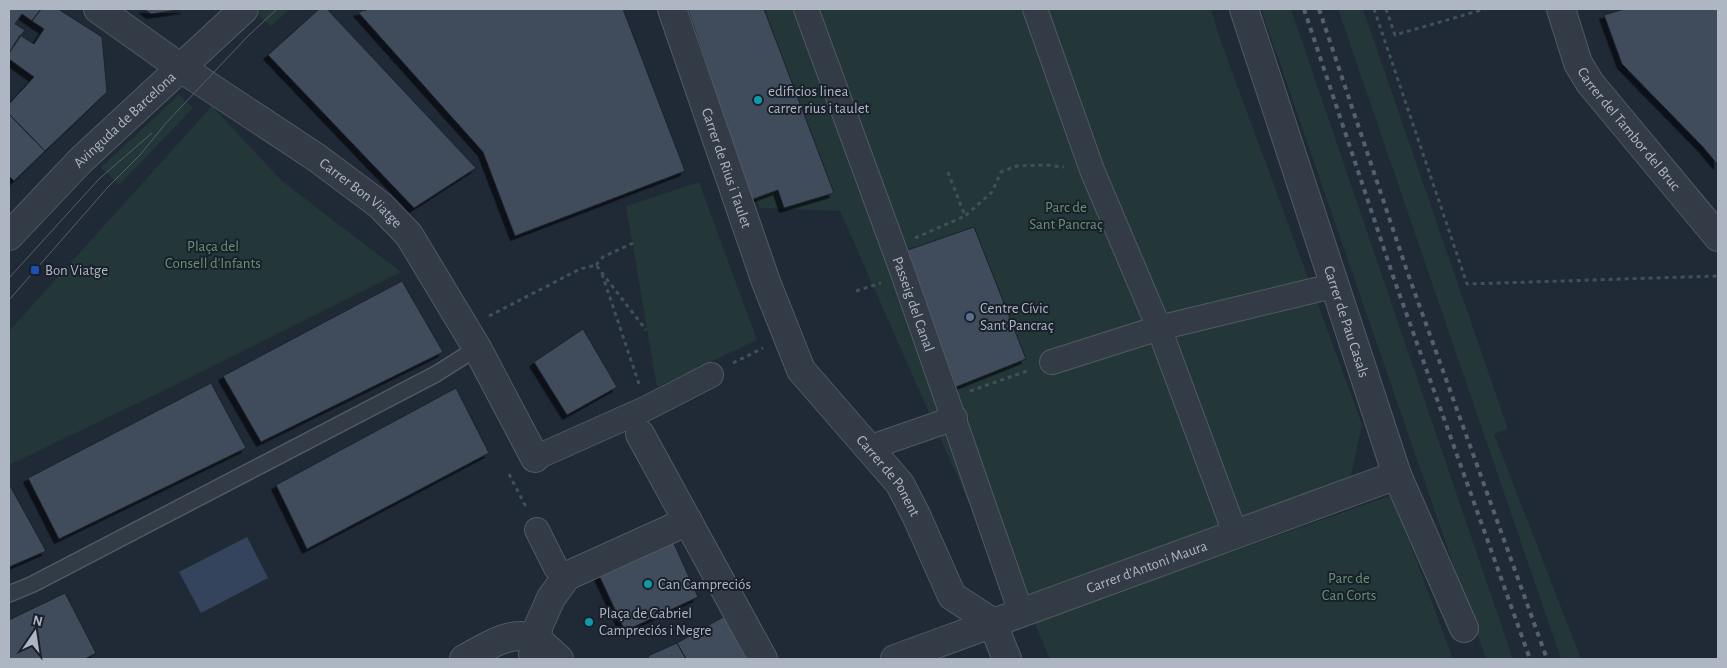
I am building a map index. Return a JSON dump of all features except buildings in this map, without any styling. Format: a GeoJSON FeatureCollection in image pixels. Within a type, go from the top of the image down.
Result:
{"type":"FeatureCollection","features":[{"type":"Feature","properties":{"kind":"street","name":"Carrer Bon Viatge"},"geometry":{"type":"LineString","coordinates":[[98,9],[181,68],[317,158],[380,205],[409,235],[477,348],[535,458]]}},
{"type":"Feature","properties":{"kind":"street","name":"Avinguda de Barcelona"},"geometry":{"type":"LineString","coordinates":[[9,236],[93,148],[244,9]]}},
{"type":"Feature","properties":{"kind":"street","name":"Carrer de Rius i Taulet"},"geometry":{"type":"LineString","coordinates":[[672,9],[766,282],[783,326]]}},
{"type":"Feature","properties":{"kind":"street","name":"Passeig del Canal"},"geometry":{"type":"LineString","coordinates":[[806,9],[893,246],[1017,601]]}},
{"type":"Feature","properties":{"kind":"street"},"geometry":{"type":"LineString","coordinates":[[1035,9],[1092,170],[1159,328],[1235,533]]}},
{"type":"Feature","properties":{"kind":"street","name":"Carrer de Pau Casals"},"geometry":{"type":"LineString","coordinates":[[1244,9],[1397,474],[1464,628]]}},
{"type":"Feature","properties":{"kind":"street","name":"Carrer del Tambor del Bruc"},"geometry":{"type":"LineString","coordinates":[[1561,9],[1578,63],[1590,83],[1718,237]]}},
{"type":"Feature","properties":{"kind":"street"},"geometry":{"type":"LineString","coordinates":[[1052,362],[1159,328],[1324,288]]}},
{"type":"Feature","properties":{"kind":"street","name":"Carrer de Ponent"},"geometry":{"type":"LineString","coordinates":[[783,326],[801,370],[900,484],[952,596],[992,622]]}},
{"type":"Feature","properties":{"kind":"street"},"geometry":{"type":"LineString","coordinates":[[535,458],[647,408],[711,375]]}},
{"type":"Feature","properties":{"kind":"street"},"geometry":{"type":"LineString","coordinates":[[880,444],[951,409]]}},
{"type":"Feature","properties":{"kind":"street"},"geometry":{"type":"LineString","coordinates":[[640,434],[763,659]]}},
{"type":"Feature","properties":{"kind":"street","name":"Carrer d'Antoni Maura"},"geometry":{"type":"LineString","coordinates":[[895,659],[1397,474]]}},
{"type":"Feature","properties":{"kind":"street"},"geometry":{"type":"LineString","coordinates":[[534,649],[539,625],[551,598],[567,576],[688,521]]}},
{"type":"Feature","properties":{"kind":"street"},"geometry":{"type":"LineString","coordinates":[[537,530],[556,568]]}},
{"type":"Feature","properties":{"kind":"street"},"geometry":{"type":"LineString","coordinates":[[992,622],[1007,659]]}},
{"type":"Feature","properties":{"kind":"street"},"geometry":{"type":"LineString","coordinates":[[464,659],[499,640],[514,635],[525,635],[534,649],[559,659]]}},
{"type":"Feature","properties":{"kind":"lane"},"geometry":{"type":"LineString","coordinates":[[9,594],[42,579],[427,379],[477,348]]}},
{"type":"Feature","properties":{"kind":"path"},"geometry":{"type":"LineString","coordinates":[[1374,9],[1467,284],[1718,276]]}},
{"type":"Feature","properties":{"kind":"path"},"geometry":{"type":"LineString","coordinates":[[1386,9],[1394,35],[1485,9]]}},
{"type":"Feature","properties":{"kind":"path"},"geometry":{"type":"LineString","coordinates":[[893,246],[965,216],[992,192],[1001,172],[1017,166],[1046,165],[1092,170]]}},
{"type":"Feature","properties":{"kind":"path"},"geometry":{"type":"LineString","coordinates":[[948,172],[965,216]]}},
{"type":"Feature","properties":{"kind":"path"},"geometry":{"type":"LineString","coordinates":[[484,319],[580,269],[596,265],[603,257],[633,243]]}},
{"type":"Feature","properties":{"kind":"path"},"geometry":{"type":"LineString","coordinates":[[596,265],[646,330]]}},
{"type":"Feature","properties":{"kind":"path"},"geometry":{"type":"LineString","coordinates":[[601,271],[647,408]]}},
{"type":"Feature","properties":{"kind":"path"},"geometry":{"type":"LineString","coordinates":[[856,291],[886,281]]}},
{"type":"Feature","properties":{"kind":"path"},"geometry":{"type":"LineString","coordinates":[[711,375],[766,346]]}},
{"type":"Feature","properties":{"kind":"path"},"geometry":{"type":"LineString","coordinates":[[951,409],[1052,362]]}},
{"type":"Feature","properties":{"kind":"path"},"geometry":{"type":"LineString","coordinates":[[509,474],[537,530]]}},
{"type":"Feature","properties":{"kind":"green space"},"geometry":{"type":"Polygon","coordinates":[[[263,9],[290,9],[271,26],[258,14],[263,9]]]}},
{"type":"Feature","properties":{"kind":"green space","name":"Parc de Sant Pancraç"},"geometry":{"type":"Polygon","coordinates":[[[682,9],[1211,9],[1219,36],[1362,424],[1349,485],[1014,605],[840,211],[760,208],[682,9]]]}},
{"type":"Feature","properties":{"kind":"green space"},"geometry":{"type":"Polygon","coordinates":[[[1261,9],[1291,9],[1513,659],[1486,659],[1261,9]]]}},
{"type":"Feature","properties":{"kind":"green space"},"geometry":{"type":"Polygon","coordinates":[[[1338,9],[1363,9],[1508,429],[1494,434],[1581,659],[1561,659],[1338,9]]]}},
{"type":"Feature","properties":{"kind":"green space"},"geometry":{"type":"Polygon","coordinates":[[[179,95],[193,108],[119,185],[101,167],[179,95]]]}},
{"type":"Feature","properties":{"kind":"green space","name":"Plaça del Consell d'Infants"},"geometry":{"type":"Polygon","coordinates":[[[212,106],[282,181],[401,272],[165,390],[9,465],[9,331],[212,106]]]}},
{"type":"Feature","properties":{"kind":"green space"},"geometry":{"type":"Polygon","coordinates":[[[699,182],[757,340],[657,387],[626,206],[699,182]]]}},
{"type":"Feature","properties":{"kind":"green space","name":"Parc de Can Corts"},"geometry":{"type":"Polygon","coordinates":[[[1392,495],[1453,659],[1050,659],[1034,622],[1392,495]]]}},
{"type":"Feature","properties":{"kind":"water"},"geometry":{"type":"Polygon","coordinates":[[[247,537],[268,578],[201,613],[179,572],[247,537]]]}},
{"type":"Feature","properties":{"kind":"tram line"},"geometry":{"type":"LineString","coordinates":[[9,300],[108,187],[140,155],[166,123],[248,36],[277,9]]}},
{"type":"Feature","properties":{"kind":"tram line"},"geometry":{"type":"LineString","coordinates":[[9,278],[99,179],[152,133]]}},
{"type":"Feature","properties":{"kind":"railway"},"geometry":{"type":"LineString","coordinates":[[1304,9],[1394,279],[1530,659]]}},
{"type":"Feature","properties":{"kind":"railway"},"geometry":{"type":"LineString","coordinates":[[1319,9],[1408,274],[1547,659]]}},
{"type":"Feature","properties":{"kind":"place","name":"edificios linea carrer rius i taulet"},"geometry":{"type":"Point","coordinates":[758,100]}},
{"type":"Feature","properties":{"kind":"place","name":"Bon Viatge"},"geometry":{"type":"Point","coordinates":[35,270]}},
{"type":"Feature","properties":{"kind":"place","name":"Centre Cívic Sant Pancraç"},"geometry":{"type":"Point","coordinates":[970,317]}},
{"type":"Feature","properties":{"kind":"place","name":"Can Campreciós"},"geometry":{"type":"Point","coordinates":[648,584]}},
{"type":"Feature","properties":{"kind":"place","name":"Plaça de Gabriel Campreciós i Negre"},"geometry":{"type":"Point","coordinates":[589,622]}}]}
